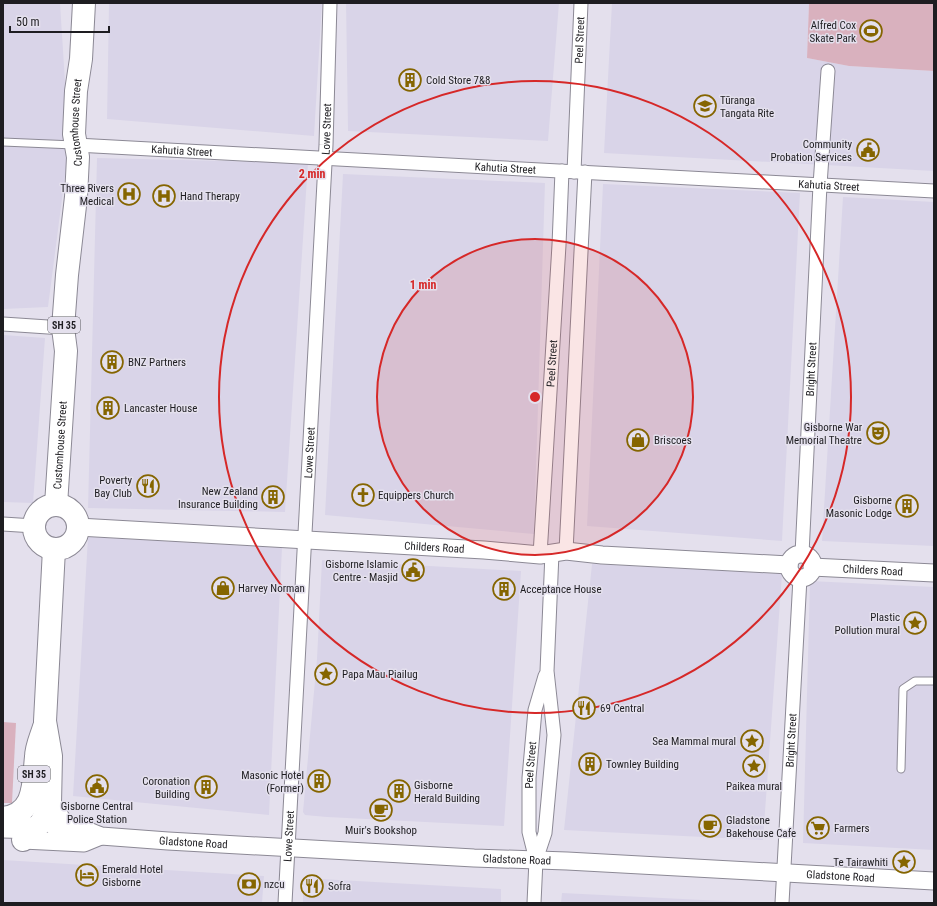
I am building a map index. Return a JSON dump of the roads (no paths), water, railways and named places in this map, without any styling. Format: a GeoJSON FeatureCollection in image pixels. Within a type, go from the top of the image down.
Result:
{"type":"FeatureCollection","features":[{"type":"Feature","properties":{"kind":"highway","name":"Customhouse Street"},"geometry":{"type":"LineString","coordinates":[[56,505],[66,351],[63,328],[67,275],[76,197],[78,157],[74,134],[76,91],[81,59],[84,3]]}},
{"type":"Feature","properties":{"kind":"highway"},"geometry":{"type":"LineString","coordinates":[[56,505],[72,511],[75,516],[78,533],[71,544],[66,547],[54,549],[48,548],[39,541],[36,537],[34,526],[36,519],[44,509],[56,505]]}},
{"type":"Feature","properties":{"kind":"highway","name":"SH 35"},"geometry":{"type":"LineString","coordinates":[[3,818],[20,812],[28,802],[33,785],[36,755],[45,721],[54,549]]}},
{"type":"Feature","properties":{"kind":"highway","name":"SH 35"},"geometry":{"type":"LineString","coordinates":[[21,836],[41,823],[50,804],[51,756],[45,721]]}},
{"type":"Feature","properties":{"kind":"highway"},"geometry":{"type":"LineString","coordinates":[[50,804],[60,821],[67,828]]}},
{"type":"Feature","properties":{"kind":"main road","name":"Gladstone Road"},"geometry":{"type":"LineString","coordinates":[[3,827],[21,836]]}},
{"type":"Feature","properties":{"kind":"street","name":"Lowe Street"},"geometry":{"type":"LineString","coordinates":[[285,903],[325,159],[330,3]]}},
{"type":"Feature","properties":{"kind":"street","name":"Peel Street"},"geometry":{"type":"LineString","coordinates":[[534,903],[536,860],[545,833],[554,735],[547,671],[552,553],[574,172],[581,3]]}},
{"type":"Feature","properties":{"kind":"street","name":"Bright Street"},"geometry":{"type":"LineString","coordinates":[[802,554],[820,185],[828,71]]}},
{"type":"Feature","properties":{"kind":"street","name":"Kahutia Street"},"geometry":{"type":"LineString","coordinates":[[76,145],[934,191]]}},
{"type":"Feature","properties":{"kind":"street","name":"Peel Street"},"geometry":{"type":"LineString","coordinates":[[552,553],[560,245],[574,172]]}},
{"type":"Feature","properties":{"kind":"street"},"geometry":{"type":"LineString","coordinates":[[3,324],[63,328]]}},
{"type":"Feature","properties":{"kind":"street"},"geometry":{"type":"LineString","coordinates":[[3,524],[34,526]]}},
{"type":"Feature","properties":{"kind":"street","name":"Childers Road"},"geometry":{"type":"LineString","coordinates":[[78,527],[484,550],[789,565]]}},
{"type":"Feature","properties":{"kind":"street"},"geometry":{"type":"LineString","coordinates":[[802,554],[810,559],[812,567],[808,575],[800,578],[792,574],[789,565],[793,557],[802,554]]}},
{"type":"Feature","properties":{"kind":"street","name":"Childers Road"},"geometry":{"type":"LineString","coordinates":[[812,567],[934,573]]}},
{"type":"Feature","properties":{"kind":"street","name":"Bright Street"},"geometry":{"type":"LineString","coordinates":[[782,903],[800,578]]}},
{"type":"Feature","properties":{"kind":"street","name":"Peel Street"},"geometry":{"type":"LineString","coordinates":[[536,860],[529,832],[529,778],[535,710],[547,671]]}},
{"type":"Feature","properties":{"kind":"street","name":"Gladstone Road"},"geometry":{"type":"LineString","coordinates":[[21,836],[67,828],[84,829],[101,836],[496,860],[567,861],[934,882]]}},
{"type":"Feature","properties":{"kind":"street","name":"Gladstone Road"},"geometry":{"type":"LineString","coordinates":[[21,836],[84,842],[101,836]]}},
{"type":"Feature","properties":{"kind":"lane"},"geometry":{"type":"LineString","coordinates":[[3,142],[76,145]]}},
{"type":"Feature","properties":{"kind":"lane"},"geometry":{"type":"LineString","coordinates":[[901,769],[903,689],[916,681],[934,681]]}},
{"type":"Feature","properties":{"kind":"place","name":"Alfred Cox Skate Park"},"geometry":{"type":"Point","coordinates":[871,31]}},
{"type":"Feature","properties":{"kind":"place","name":"Cold Store 7&8"},"geometry":{"type":"Point","coordinates":[410,80]}},
{"type":"Feature","properties":{"kind":"place","name":"Tūranga Tangata Rite"},"geometry":{"type":"Point","coordinates":[705,106]}},
{"type":"Feature","properties":{"kind":"place","name":"Community Probation Services"},"geometry":{"type":"Point","coordinates":[868,150]}},
{"type":"Feature","properties":{"kind":"place","name":"Three Rivers Medical"},"geometry":{"type":"Point","coordinates":[129,194]}},
{"type":"Feature","properties":{"kind":"place","name":"Hand Therapy"},"geometry":{"type":"Point","coordinates":[164,196]}},
{"type":"Feature","properties":{"kind":"place","name":"BNZ Partners"},"geometry":{"type":"Point","coordinates":[112,362]}},
{"type":"Feature","properties":{"kind":"place","name":"Lancaster House"},"geometry":{"type":"Point","coordinates":[108,408]}},
{"type":"Feature","properties":{"kind":"place","name":"Gisborne War Memorial Theatre"},"geometry":{"type":"Point","coordinates":[878,433]}},
{"type":"Feature","properties":{"kind":"place","name":"Briscoes"},"geometry":{"type":"Point","coordinates":[638,440]}},
{"type":"Feature","properties":{"kind":"place","name":"Poverty Bay Club"},"geometry":{"type":"Point","coordinates":[148,486]}},
{"type":"Feature","properties":{"kind":"place","name":"Equippers Church"},"geometry":{"type":"Point","coordinates":[363,495]}},
{"type":"Feature","properties":{"kind":"place","name":"New Zealand Insurance Building"},"geometry":{"type":"Point","coordinates":[273,497]}},
{"type":"Feature","properties":{"kind":"place","name":"Gisborne Masonic Lodge"},"geometry":{"type":"Point","coordinates":[907,506]}},
{"type":"Feature","properties":{"kind":"place","name":"Gisborne Islamic Centre - Masjid"},"geometry":{"type":"Point","coordinates":[413,570]}},
{"type":"Feature","properties":{"kind":"place","name":"Harvey Norman"},"geometry":{"type":"Point","coordinates":[223,588]}},
{"type":"Feature","properties":{"kind":"place","name":"Acceptance House"},"geometry":{"type":"Point","coordinates":[504,589]}},
{"type":"Feature","properties":{"kind":"place","name":"Plastic Pollution mural"},"geometry":{"type":"Point","coordinates":[915,623]}},
{"type":"Feature","properties":{"kind":"place","name":"Papa Mau Piailug"},"geometry":{"type":"Point","coordinates":[326,674]}},
{"type":"Feature","properties":{"kind":"place","name":"69 Central"},"geometry":{"type":"Point","coordinates":[584,708]}},
{"type":"Feature","properties":{"kind":"place","name":"Sea Mammal mural"},"geometry":{"type":"Point","coordinates":[752,741]}},
{"type":"Feature","properties":{"kind":"place","name":"Townley Building"},"geometry":{"type":"Point","coordinates":[590,764]}},
{"type":"Feature","properties":{"kind":"place","name":"Paikea mural"},"geometry":{"type":"Point","coordinates":[754,766]}},
{"type":"Feature","properties":{"kind":"place","name":"Masonic Hotel (Former)"},"geometry":{"type":"Point","coordinates":[319,781]}},
{"type":"Feature","properties":{"kind":"place","name":"Gisborne Central Police Station"},"geometry":{"type":"Point","coordinates":[97,786]}},
{"type":"Feature","properties":{"kind":"place","name":"Coronation Building"},"geometry":{"type":"Point","coordinates":[206,787]}},
{"type":"Feature","properties":{"kind":"place","name":"Gisborne Herald Building"},"geometry":{"type":"Point","coordinates":[399,791]}},
{"type":"Feature","properties":{"kind":"place","name":"Muir's Bookshop"},"geometry":{"type":"Point","coordinates":[381,810]}},
{"type":"Feature","properties":{"kind":"place","name":"Gladstone Bakehouse Cafe"},"geometry":{"type":"Point","coordinates":[710,826]}},
{"type":"Feature","properties":{"kind":"place","name":"Farmers"},"geometry":{"type":"Point","coordinates":[818,828]}},
{"type":"Feature","properties":{"kind":"place","name":"Te Tairawhiti"},"geometry":{"type":"Point","coordinates":[904,862]}},
{"type":"Feature","properties":{"kind":"place","name":"Emerald Hotel Gisborne"},"geometry":{"type":"Point","coordinates":[87,875]}},
{"type":"Feature","properties":{"kind":"place","name":"nzcu"},"geometry":{"type":"Point","coordinates":[249,884]}},
{"type":"Feature","properties":{"kind":"place","name":"Sofra"},"geometry":{"type":"Point","coordinates":[312,886]}}]}
